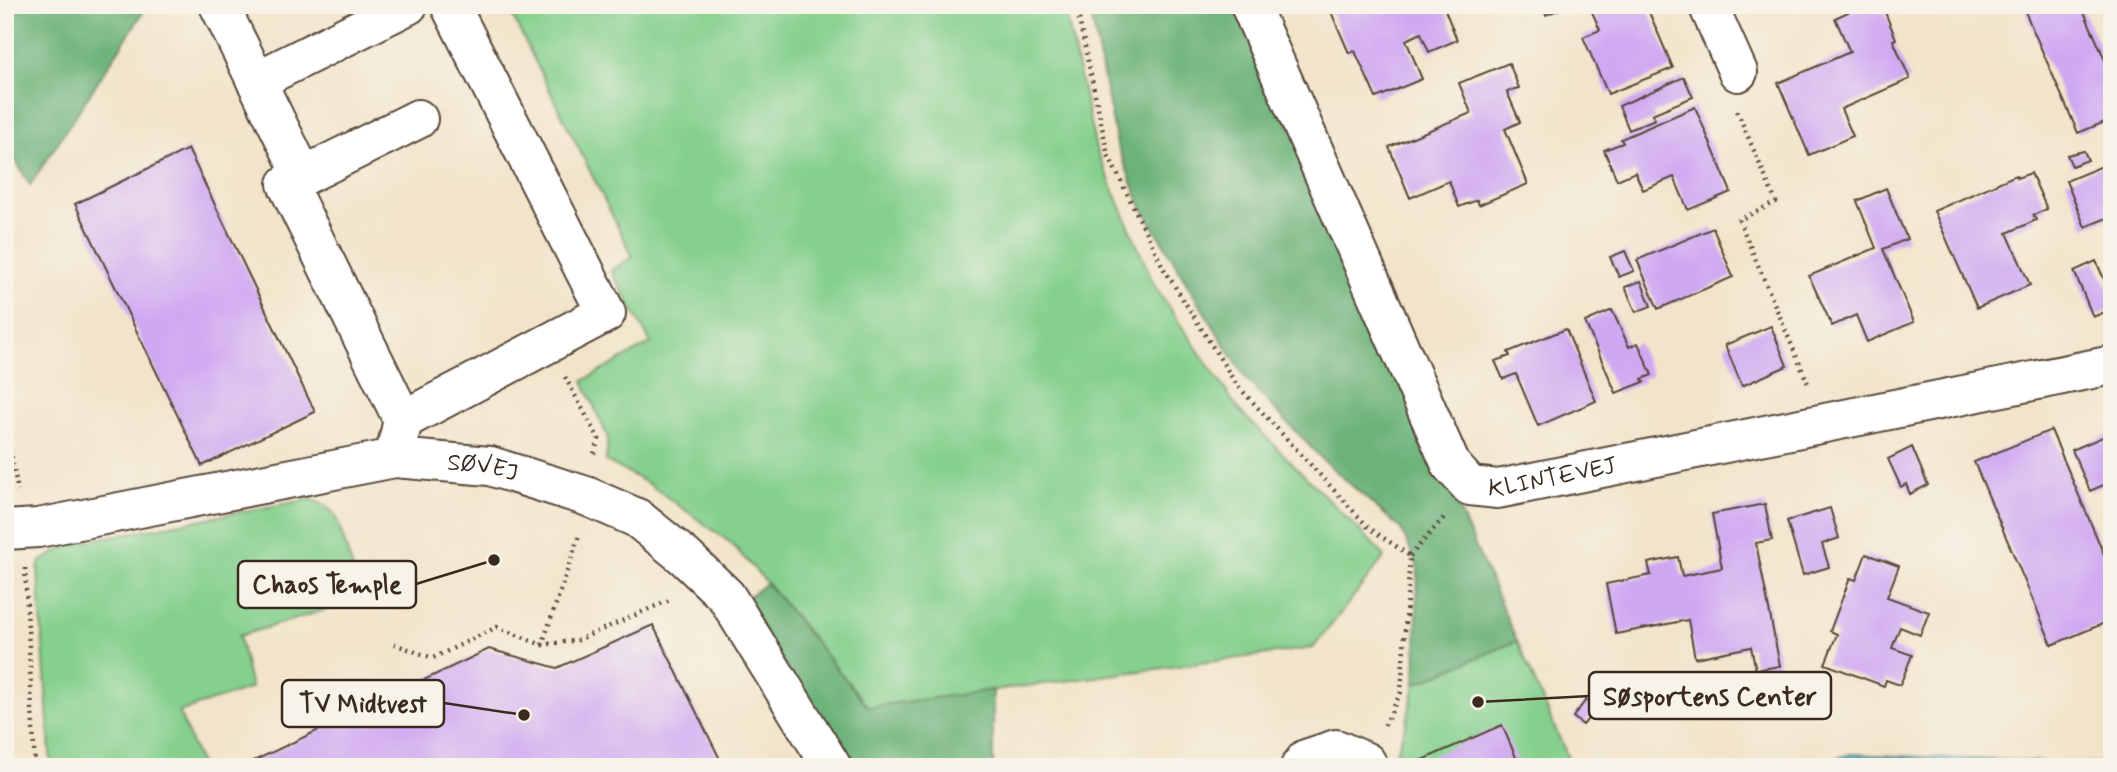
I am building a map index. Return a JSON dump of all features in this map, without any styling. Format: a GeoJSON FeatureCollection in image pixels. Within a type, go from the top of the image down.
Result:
{"type":"FeatureCollection","features":[{"type":"Feature","properties":{"kind":"street"},"geometry":{"type":"LineString","coordinates":[[219,5],[303,176]]}},
{"type":"Feature","properties":{"kind":"street"},"geometry":{"type":"LineString","coordinates":[[256,81],[408,5]]}},
{"type":"Feature","properties":{"kind":"street"},"geometry":{"type":"LineString","coordinates":[[403,420],[606,313],[450,5]]}},
{"type":"Feature","properties":{"kind":"street","name":"KLINTEVEJ"},"geometry":{"type":"LineString","coordinates":[[1250,5],[1451,465],[1470,486],[1498,489],[2112,365]]}},
{"type":"Feature","properties":{"kind":"street"},"geometry":{"type":"LineString","coordinates":[[1708,5],[1738,72]]}},
{"type":"Feature","properties":{"kind":"street"},"geometry":{"type":"LineString","coordinates":[[395,458],[403,420],[287,184],[418,119]]}},
{"type":"Feature","properties":{"kind":"street","name":"SØVEJ"},"geometry":{"type":"LineString","coordinates":[[16,530],[395,458],[490,466],[586,496],[637,518],[685,557],[726,596],[832,767]]}},
{"type":"Feature","properties":{"kind":"street"},"geometry":{"type":"LineString","coordinates":[[1300,767],[1306,759],[1336,749],[1367,764]]}},
{"type":"Feature","properties":{"kind":"path"},"geometry":{"type":"LineString","coordinates":[[1076,5],[1108,155],[1164,269],[1236,384],[1368,527],[1410,556]]}},
{"type":"Feature","properties":{"kind":"path"},"geometry":{"type":"LineString","coordinates":[[1738,72],[1729,92],[1776,202],[1739,220],[1824,423]]}},
{"type":"Feature","properties":{"kind":"path"},"geometry":{"type":"LineString","coordinates":[[5,422],[16,530],[25,556],[34,767]]}},
{"type":"Feature","properties":{"kind":"path"},"geometry":{"type":"LineString","coordinates":[[1367,764],[1401,692],[1410,556],[1470,486]]}},
{"type":"Feature","properties":{"kind":"path"},"geometry":{"type":"LineString","coordinates":[[394,644],[433,658],[497,627],[542,645],[578,640],[711,582]]}},
{"type":"Feature","properties":{"kind":"green space"},"geometry":{"type":"Polygon","coordinates":[[[5,5],[148,5],[30,185],[5,142],[5,5]]]}},
{"type":"Feature","properties":{"kind":"green space"},"geometry":{"type":"Polygon","coordinates":[[[507,5],[1064,5],[1096,149],[1155,287],[1239,410],[1385,556],[1313,648],[868,707],[731,543],[649,484],[606,461],[608,438],[583,381],[651,343],[611,270],[633,257],[507,5]]]}},
{"type":"Feature","properties":{"kind":"green space"},"geometry":{"type":"Polygon","coordinates":[[[1089,5],[1237,5],[1517,641],[1415,684],[1418,567],[1401,529],[1323,460],[1246,379],[1192,292],[1141,205],[1117,145],[1089,5]]]}},
{"type":"Feature","properties":{"kind":"green space"},"geometry":{"type":"Polygon","coordinates":[[[310,499],[325,505],[336,516],[356,579],[354,593],[344,604],[239,636],[251,688],[179,712],[201,767],[51,767],[38,569],[40,562],[70,544],[310,499]]]}},
{"type":"Feature","properties":{"kind":"green space"},"geometry":{"type":"Polygon","coordinates":[[[767,583],[868,707],[993,690],[993,765],[850,767],[743,600],[767,583]]]}},
{"type":"Feature","properties":{"kind":"green space"},"geometry":{"type":"Polygon","coordinates":[[[1517,641],[1572,767],[1391,767],[1407,721],[1415,684],[1517,641]]]}},
{"type":"Feature","properties":{"kind":"water"},"geometry":{"type":"Polygon","coordinates":[[[1850,754],[2112,765],[2112,767],[1812,767],[1850,754]]]}},
{"type":"Feature","properties":{"kind":"building"},"geometry":{"type":"Polygon","coordinates":[[[1344,5],[1443,5],[1457,40],[1429,52],[1421,33],[1406,40],[1422,79],[1376,98],[1355,51],[1349,53],[1331,12],[1344,5]]]}},
{"type":"Feature","properties":{"kind":"building"},"geometry":{"type":"Polygon","coordinates":[[[1541,5],[1569,5],[1546,15],[1541,5]]]}},
{"type":"Feature","properties":{"kind":"building"},"geometry":{"type":"Polygon","coordinates":[[[1589,5],[1646,5],[1673,68],[1608,94],[1583,37],[1600,30],[1589,5]]]}},
{"type":"Feature","properties":{"kind":"building"},"geometry":{"type":"Polygon","coordinates":[[[1863,5],[1882,5],[1910,79],[1841,109],[1853,136],[1809,155],[1778,83],[1850,52],[1835,18],[1863,5]]]}},
{"type":"Feature","properties":{"kind":"building"},"geometry":{"type":"Polygon","coordinates":[[[2081,5],[2112,76],[2112,119],[2078,133],[2023,7],[2081,5]]]}},
{"type":"Feature","properties":{"kind":"building"},"geometry":{"type":"Polygon","coordinates":[[[1509,63],[1519,88],[1507,92],[1520,122],[1505,129],[1528,184],[1479,205],[1477,200],[1459,207],[1449,181],[1410,198],[1389,147],[1471,113],[1459,83],[1509,63]]]}},
{"type":"Feature","properties":{"kind":"building"},"geometry":{"type":"Polygon","coordinates":[[[1684,77],[1693,97],[1652,114],[1655,119],[1629,130],[1619,106],[1684,77]]]}},
{"type":"Feature","properties":{"kind":"building"},"geometry":{"type":"Polygon","coordinates":[[[1695,107],[1731,192],[1688,210],[1674,177],[1643,190],[1635,172],[1617,180],[1604,150],[1623,143],[1621,139],[1695,107]]]}},
{"type":"Feature","properties":{"kind":"building"},"geometry":{"type":"Polygon","coordinates":[[[188,149],[315,412],[202,466],[75,204],[188,149]]]}},
{"type":"Feature","properties":{"kind":"building"},"geometry":{"type":"Polygon","coordinates":[[[2084,151],[2088,160],[2072,166],[2067,155],[2084,151]]]}},
{"type":"Feature","properties":{"kind":"building"},"geometry":{"type":"Polygon","coordinates":[[[2112,162],[2112,216],[2085,227],[2066,181],[2112,162]]]}},
{"type":"Feature","properties":{"kind":"building"},"geometry":{"type":"Polygon","coordinates":[[[2031,173],[2047,209],[2033,215],[2036,220],[2007,233],[2030,285],[1977,308],[1934,211],[2016,175],[2017,178],[2031,173]]]}},
{"type":"Feature","properties":{"kind":"building"},"geometry":{"type":"Polygon","coordinates":[[[1886,188],[1907,239],[1883,249],[1914,322],[1867,342],[1856,315],[1832,326],[1809,276],[1876,248],[1857,201],[1886,188]]]}},
{"type":"Feature","properties":{"kind":"building"},"geometry":{"type":"Polygon","coordinates":[[[1713,228],[1733,277],[1658,309],[1637,260],[1713,228]]]}},
{"type":"Feature","properties":{"kind":"building"},"geometry":{"type":"Polygon","coordinates":[[[1625,251],[1634,271],[1619,277],[1610,257],[1625,251]]]}},
{"type":"Feature","properties":{"kind":"building"},"geometry":{"type":"Polygon","coordinates":[[[2096,261],[2112,297],[2112,309],[2093,317],[2074,271],[2096,261]]]}},
{"type":"Feature","properties":{"kind":"building"},"geometry":{"type":"Polygon","coordinates":[[[1641,281],[1651,306],[1636,312],[1625,287],[1641,281]]]}},
{"type":"Feature","properties":{"kind":"building"},"geometry":{"type":"Polygon","coordinates":[[[1612,310],[1629,347],[1638,343],[1652,375],[1642,379],[1644,382],[1616,393],[1585,322],[1612,310]]]}},
{"type":"Feature","properties":{"kind":"building"},"geometry":{"type":"Polygon","coordinates":[[[1771,326],[1787,366],[1742,386],[1725,345],[1771,326]]]}},
{"type":"Feature","properties":{"kind":"building"},"geometry":{"type":"Polygon","coordinates":[[[1566,329],[1596,401],[1538,426],[1516,374],[1503,379],[1495,361],[1510,356],[1508,352],[1566,329]]]}},
{"type":"Feature","properties":{"kind":"building"},"geometry":{"type":"Polygon","coordinates":[[[2051,430],[2112,573],[2112,620],[2052,645],[1974,462],[2051,430]]]}},
{"type":"Feature","properties":{"kind":"building"},"geometry":{"type":"Polygon","coordinates":[[[2112,433],[2112,491],[2108,483],[2090,491],[2072,450],[2112,433]]]}},
{"type":"Feature","properties":{"kind":"building"},"geometry":{"type":"Polygon","coordinates":[[[1912,447],[1928,485],[1910,494],[1906,484],[1901,487],[1888,459],[1912,447]]]}},
{"type":"Feature","properties":{"kind":"building"},"geometry":{"type":"Polygon","coordinates":[[[1765,504],[1772,540],[1756,543],[1780,666],[1756,670],[1751,647],[1695,658],[1688,620],[1616,634],[1606,584],[1651,575],[1648,563],[1678,557],[1682,576],[1722,568],[1712,514],[1765,504]]]}},
{"type":"Feature","properties":{"kind":"building"},"geometry":{"type":"Polygon","coordinates":[[[1830,508],[1839,538],[1822,544],[1829,567],[1803,575],[1787,521],[1830,508]]]}},
{"type":"Feature","properties":{"kind":"building"},"geometry":{"type":"Polygon","coordinates":[[[1866,554],[1899,566],[1887,597],[1929,612],[1920,635],[1900,627],[1892,648],[1912,655],[1900,685],[1886,680],[1884,686],[1825,664],[1837,634],[1830,631],[1850,578],[1856,580],[1866,554]]]}},
{"type":"Feature","properties":{"kind":"building"},"geometry":{"type":"Polygon","coordinates":[[[653,625],[721,761],[710,767],[241,767],[489,649],[557,668],[653,625]]]}},
{"type":"Feature","properties":{"kind":"building"},"geometry":{"type":"Polygon","coordinates":[[[1586,700],[1597,708],[1583,725],[1573,717],[1586,700]]]}},
{"type":"Feature","properties":{"kind":"building"},"geometry":{"type":"Polygon","coordinates":[[[1502,725],[1518,762],[1508,767],[1415,767],[1413,764],[1502,725]]]}},
{"type":"Feature","properties":{"kind":"place","name":"Chaos Temple"},"geometry":{"type":"Point","coordinates":[494,560]}},
{"type":"Feature","properties":{"kind":"place","name":"Søsportens Center"},"geometry":{"type":"Point","coordinates":[1478,702]}},
{"type":"Feature","properties":{"kind":"place","name":"TV Midtvest"},"geometry":{"type":"Point","coordinates":[524,715]}}]}
